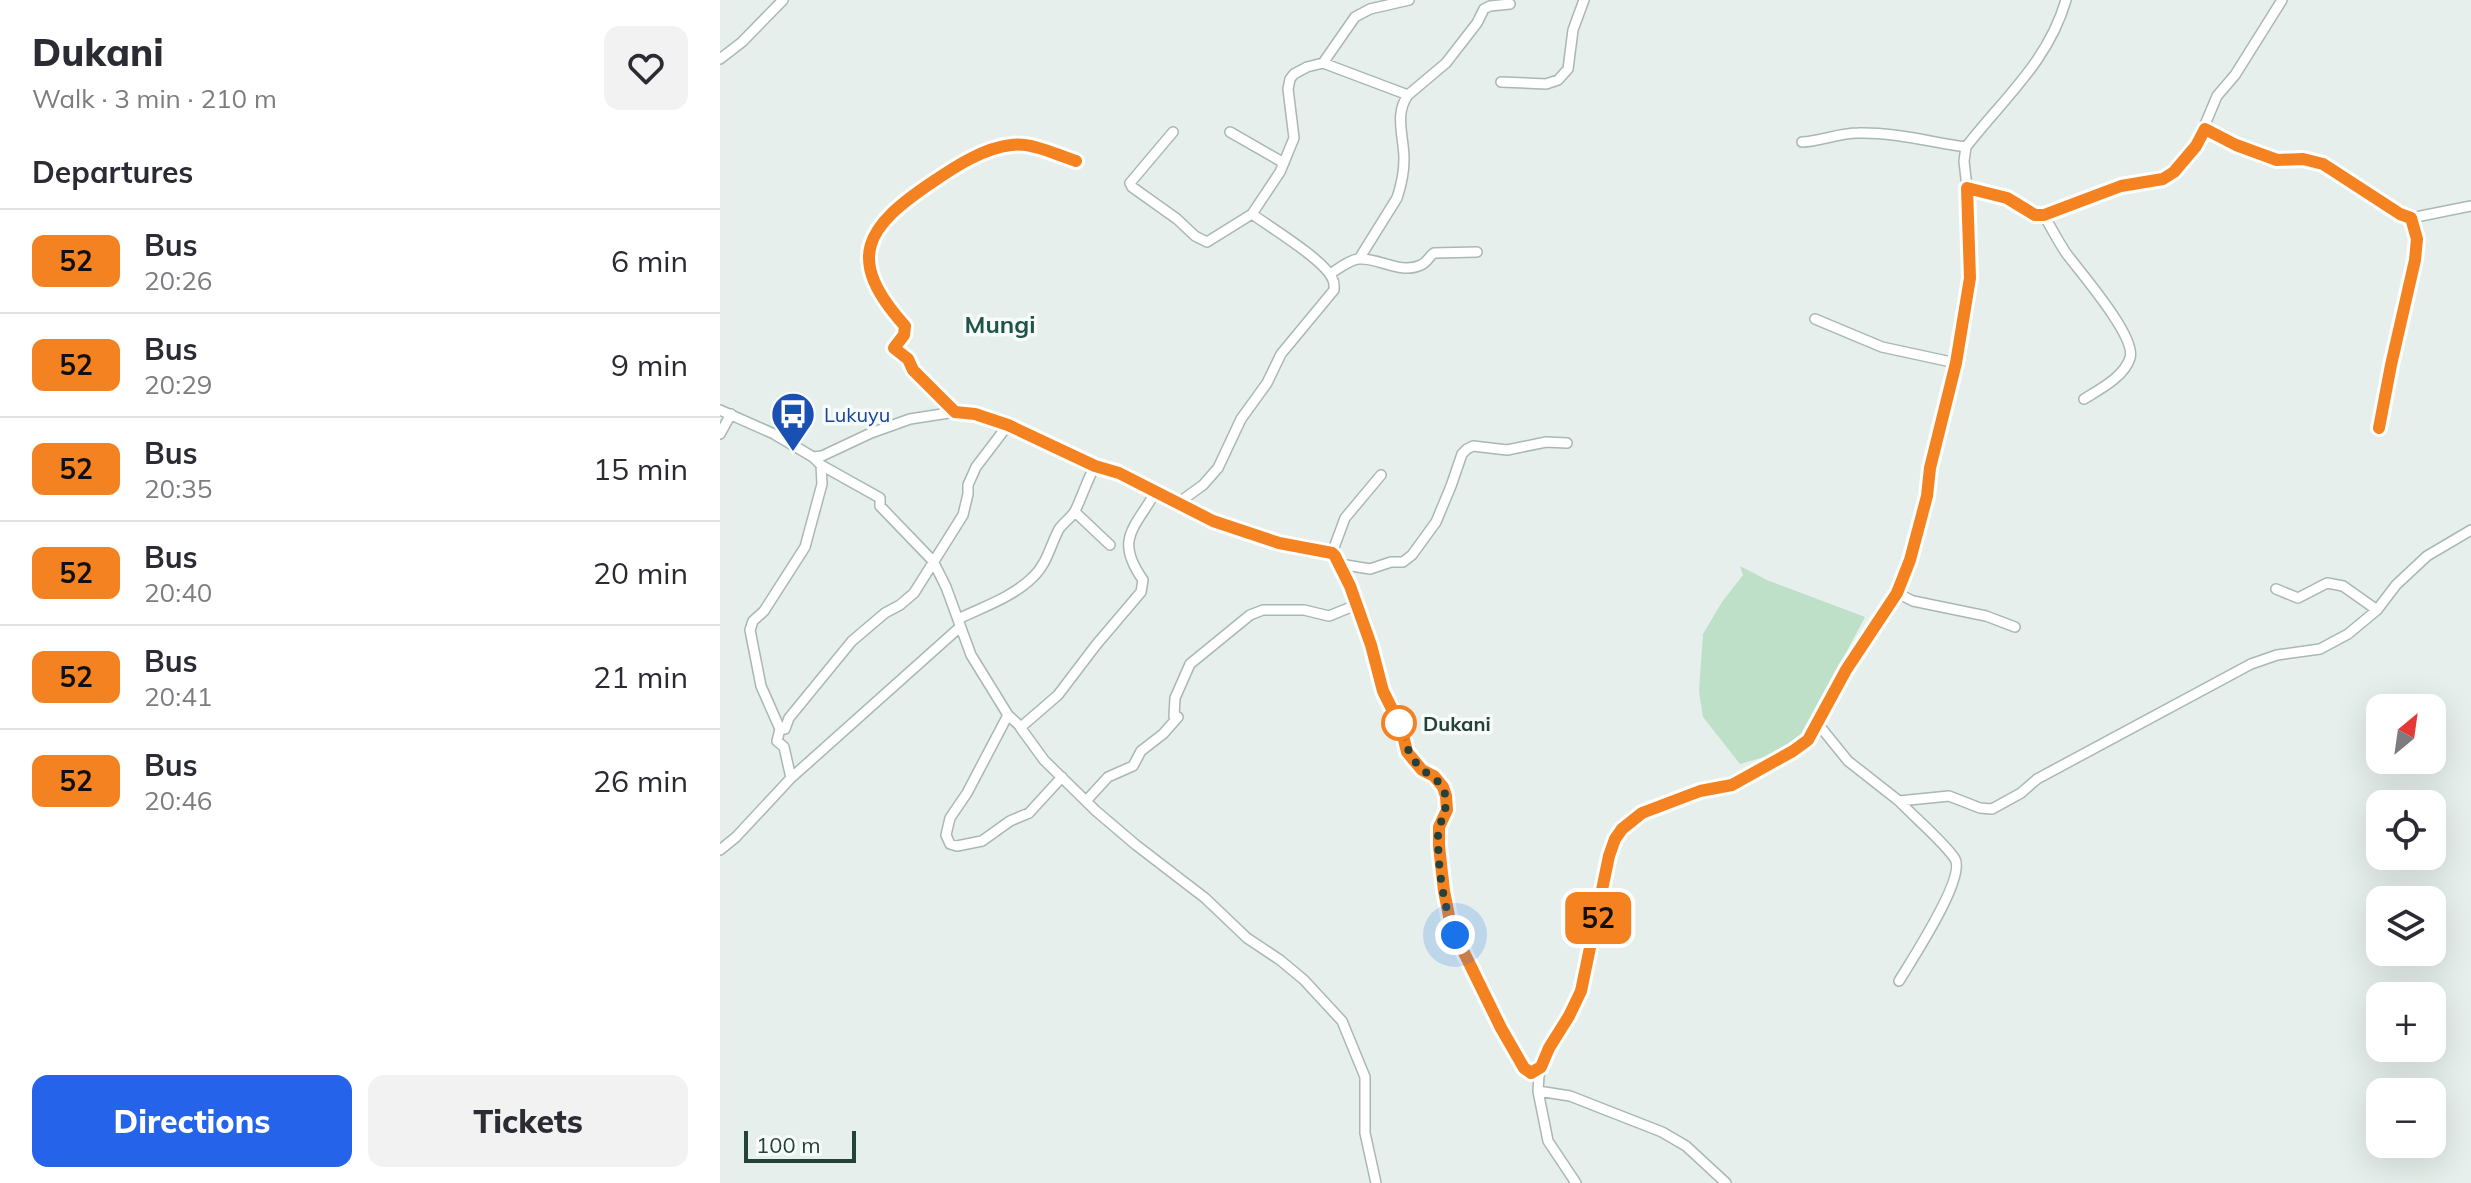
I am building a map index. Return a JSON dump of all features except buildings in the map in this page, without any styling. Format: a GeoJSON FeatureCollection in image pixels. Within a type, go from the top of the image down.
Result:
{"type":"FeatureCollection","features":[{"type":"Feature","properties":{"kind":"street"},"geometry":{"type":"LineString","coordinates":[[720,59],[742,42],[783,0]]}},
{"type":"Feature","properties":{"kind":"street"},"geometry":{"type":"LineString","coordinates":[[1323,63],[1355,17],[1370,9],[1409,0]]}},
{"type":"Feature","properties":{"kind":"street"},"geometry":{"type":"LineString","coordinates":[[1501,82],[1546,84],[1558,80],[1568,69],[1573,30],[1584,0]]}},
{"type":"Feature","properties":{"kind":"street"},"geometry":{"type":"LineString","coordinates":[[1576,1183],[1548,1141],[1538,1091],[1541,1067],[1549,1048],[1581,991],[1615,839],[1642,813],[1672,800],[1738,782],[1808,740],[1846,670],[1897,593],[1910,560],[1927,496],[1930,468],[1956,363],[1970,278],[1964,161],[1966,147],[2028,75],[2052,34],[2066,0]]}},
{"type":"Feature","properties":{"kind":"street"},"geometry":{"type":"LineString","coordinates":[[1967,188],[2007,198],[2035,215],[2044,215],[2121,186],[2163,179],[2174,172],[2196,146],[2217,96],[2235,75],[2282,0]]}},
{"type":"Feature","properties":{"kind":"street"},"geometry":{"type":"LineString","coordinates":[[1330,274],[1359,259],[1397,198],[1404,160],[1400,109],[1408,95],[1446,63],[1484,9],[1510,4]]}},
{"type":"Feature","properties":{"kind":"street"},"geometry":{"type":"LineString","coordinates":[[1173,132],[1132,179],[1132,187],[1207,242],[1252,214],[1284,163],[1294,138],[1288,89],[1294,74],[1323,63],[1408,95]]}},
{"type":"Feature","properties":{"kind":"street"},"geometry":{"type":"LineString","coordinates":[[2205,129],[2236,145],[2277,160],[2303,159],[2323,164],[2411,218],[2471,206]]}},
{"type":"Feature","properties":{"kind":"street"},"geometry":{"type":"LineString","coordinates":[[1230,132],[1284,163]]}},
{"type":"Feature","properties":{"kind":"street"},"geometry":{"type":"LineString","coordinates":[[1802,142],[1857,133],[1966,147]]}},
{"type":"Feature","properties":{"kind":"street"},"geometry":{"type":"LineString","coordinates":[[955,412],[913,370],[908,359],[894,348],[904,335],[905,326],[881,298],[871,279],[870,247],[877,231],[901,203],[955,167],[992,150],[1024,145],[1076,161]]}},
{"type":"Feature","properties":{"kind":"street"},"geometry":{"type":"LineString","coordinates":[[1178,503],[1203,485],[1223,460],[1241,419],[1267,383],[1281,354],[1334,290],[1330,274],[1315,259],[1252,214]]}},
{"type":"Feature","properties":{"kind":"street"},"geometry":{"type":"LineString","coordinates":[[2044,215],[2065,251],[2116,319],[2131,351],[2129,361],[2120,373],[2084,399]]}},
{"type":"Feature","properties":{"kind":"street"},"geometry":{"type":"LineString","coordinates":[[2379,428],[2415,260],[2417,239],[2411,218]]}},
{"type":"Feature","properties":{"kind":"street"},"geometry":{"type":"LineString","coordinates":[[1359,259],[1400,268],[1416,268],[1426,263],[1434,253],[1477,252]]}},
{"type":"Feature","properties":{"kind":"street"},"geometry":{"type":"LineString","coordinates":[[1815,319],[1882,347],[1956,363]]}},
{"type":"Feature","properties":{"kind":"street"},"geometry":{"type":"LineString","coordinates":[[720,410],[774,434],[880,498],[880,506],[933,561],[982,676],[1036,750],[1086,801],[1136,845],[1205,898],[1250,941],[1304,980],[1342,1021],[1365,1077],[1365,1133],[1376,1183]]}},
{"type":"Feature","properties":{"kind":"street"},"geometry":{"type":"LineString","coordinates":[[813,457],[910,419],[955,412],[975,414],[1008,425],[1095,466],[1119,473],[1213,521],[1279,543],[1332,553],[1350,586],[1383,691],[1401,727],[1407,752],[1422,770],[1434,776],[1446,796],[1447,810],[1439,827],[1439,846],[1444,891],[1455,935],[1524,1068],[1531,1073],[1541,1067]]}},
{"type":"Feature","properties":{"kind":"street"},"geometry":{"type":"LineString","coordinates":[[720,434],[731,414]]}},
{"type":"Feature","properties":{"kind":"street"},"geometry":{"type":"LineString","coordinates":[[780,729],[785,729],[796,709],[852,641],[914,593],[963,515],[968,485],[976,467],[1008,425]]}},
{"type":"Feature","properties":{"kind":"street"},"geometry":{"type":"LineString","coordinates":[[1340,564],[1370,569],[1391,562],[1403,562],[1412,555],[1436,522],[1462,454],[1467,449],[1473,446],[1507,450],[1546,442],[1567,443]]}},
{"type":"Feature","properties":{"kind":"street"},"geometry":{"type":"LineString","coordinates":[[791,778],[784,747],[777,741],[780,729],[761,686],[750,630],[809,539],[822,484],[821,465]]}},
{"type":"Feature","properties":{"kind":"street"},"geometry":{"type":"LineString","coordinates":[[720,850],[791,778],[959,623],[1033,578],[1045,564],[1048,550],[1061,526],[1075,512],[1095,466]]}},
{"type":"Feature","properties":{"kind":"street"},"geometry":{"type":"LineString","coordinates":[[1332,553],[1345,518],[1381,475]]}},
{"type":"Feature","properties":{"kind":"street"},"geometry":{"type":"LineString","coordinates":[[1020,727],[1050,704],[1141,592],[1143,580],[1129,556],[1128,541],[1155,493]]}},
{"type":"Feature","properties":{"kind":"street"},"geometry":{"type":"LineString","coordinates":[[1075,512],[1110,545]]}},
{"type":"Feature","properties":{"kind":"street"},"geometry":{"type":"LineString","coordinates":[[1899,801],[1949,796],[1980,808],[1992,809],[2021,793],[2037,779],[2251,664],[2277,655],[2320,649],[2348,634],[2377,610],[2396,585],[2427,556],[2471,530]]}},
{"type":"Feature","properties":{"kind":"street"},"geometry":{"type":"LineString","coordinates":[[2276,589],[2298,598],[2327,583],[2343,586],[2377,610]]}},
{"type":"Feature","properties":{"kind":"street"},"geometry":{"type":"LineString","coordinates":[[1897,593],[1913,601],[1986,616],[2015,627]]}},
{"type":"Feature","properties":{"kind":"street"},"geometry":{"type":"LineString","coordinates":[[1086,801],[1108,777],[1133,766],[1141,751],[1169,728],[1178,717],[1174,716],[1175,698],[1190,664],[1250,615],[1263,610],[1304,610],[1329,616],[1356,605]]}},
{"type":"Feature","properties":{"kind":"street"},"geometry":{"type":"LineString","coordinates":[[1008,715],[967,793],[950,818],[946,833],[950,844],[957,846],[982,841],[1010,821],[1029,813],[1062,777]]}},
{"type":"Feature","properties":{"kind":"street"},"geometry":{"type":"LineString","coordinates":[[1818,724],[1848,761],[1899,801],[1954,857],[1958,870],[1951,890],[1899,981]]}},
{"type":"Feature","properties":{"kind":"street"},"geometry":{"type":"LineString","coordinates":[[1538,1091],[1577,1099],[1662,1132],[1686,1146],[1726,1183]]}},
{"type":"Feature","properties":{"kind":"green space"},"geometry":{"type":"Polygon","coordinates":[[[1740,566],[1767,580],[1865,617],[1814,721],[1785,751],[1740,764],[1703,717],[1699,691],[1703,634],[1743,575],[1740,566]]]}},
{"type":"Feature","properties":{"kind":"bus line","name":"52"},"geometry":{"type":"LineString","coordinates":[[1076,161],[1024,145],[992,150],[955,167],[901,203],[886,218],[870,247],[869,265],[871,279],[881,298],[905,326],[904,335],[894,348],[908,359],[913,370],[955,412],[975,414],[1008,425],[1095,466],[1119,473],[1213,521],[1279,543],[1335,556],[1350,586],[1383,691],[1401,727],[1407,752],[1422,770],[1434,776],[1446,796],[1447,810],[1438,834],[1451,926],[1516,1056],[1531,1073],[1541,1067],[1581,991],[1609,856],[1622,829],[1642,813],[1672,800],[1732,785],[1808,740],[1846,670],[1897,593],[1910,560],[1927,496],[1930,468],[1956,363],[1970,278],[1967,188],[2007,198],[2026,211],[2044,215],[2121,186],[2163,179],[2174,172],[2196,146],[2205,129],[2236,145],[2277,160],[2303,159],[2323,164],[2346,177],[2400,214],[2411,218],[2417,239],[2379,428]]}},
{"type":"Feature","properties":{"kind":"place","name":"Lukuyu"},"geometry":{"type":"Point","coordinates":[793,453]}},
{"type":"Feature","properties":{"kind":"place","name":"Dukani"},"geometry":{"type":"Point","coordinates":[1399,723]}},
{"type":"Feature","properties":{"kind":"district","name":"Mungi"},"geometry":{"type":"Point","coordinates":[1000,324]}},
{"type":"Feature","properties":{"kind":"route"},"geometry":{"type":"LineString","coordinates":[[1399,723],[1407,752],[1422,770],[1434,776],[1446,796],[1447,810],[1438,834],[1444,891],[1455,935]]}}]}
